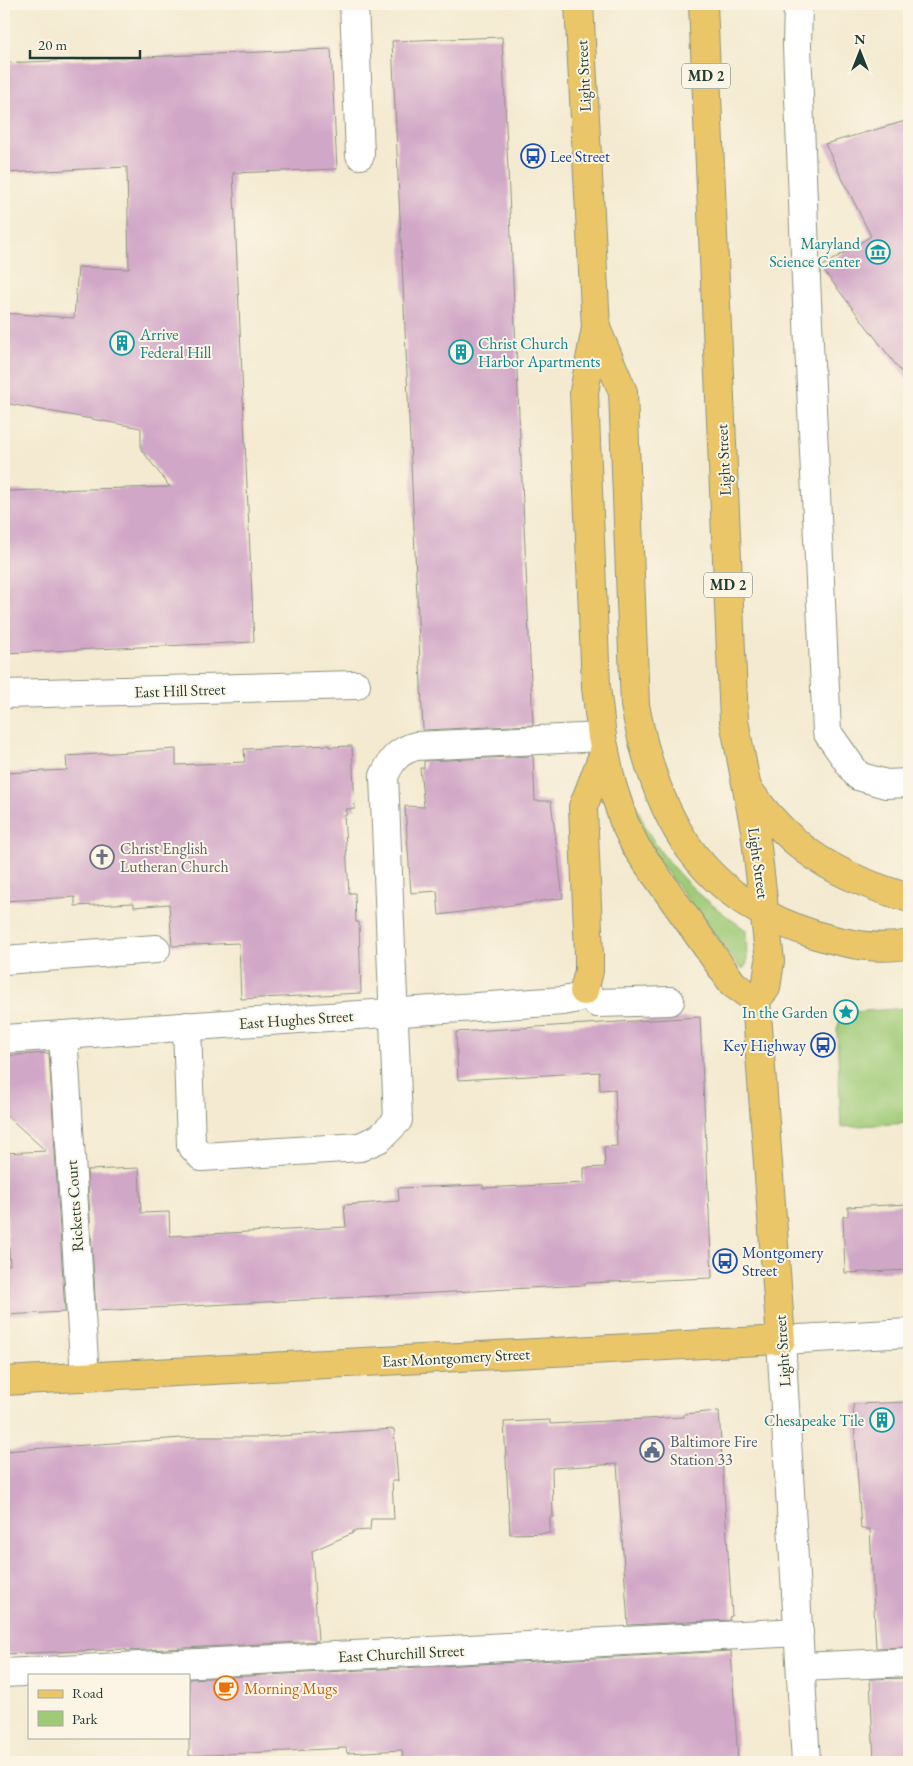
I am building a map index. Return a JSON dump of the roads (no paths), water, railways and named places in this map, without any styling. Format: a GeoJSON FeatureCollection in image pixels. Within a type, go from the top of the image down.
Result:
{"type":"FeatureCollection","features":[{"type":"Feature","properties":{"kind":"main road","name":"Light Street"},"geometry":{"type":"LineString","coordinates":[[579,4],[596,328],[584,392],[596,687],[604,744],[624,822],[636,847],[734,984],[756,1000]]}},
{"type":"Feature","properties":{"kind":"main road","name":"Light Street"},"geometry":{"type":"LineString","coordinates":[[703,4],[734,721],[750,792],[766,914],[770,961],[766,988],[756,1000],[781,1340]]}},
{"type":"Feature","properties":{"kind":"main road","name":"Light Street"},"geometry":{"type":"LineString","coordinates":[[596,328],[623,392],[635,705],[652,775],[673,823],[702,866],[717,882],[766,914]]}},
{"type":"Feature","properties":{"kind":"main road"},"geometry":{"type":"LineString","coordinates":[[584,991],[588,971],[588,956],[583,807],[604,744]]}},
{"type":"Feature","properties":{"kind":"main road"},"geometry":{"type":"LineString","coordinates":[[750,792],[769,817],[802,848],[849,877],[909,898]]}},
{"type":"Feature","properties":{"kind":"main road"},"geometry":{"type":"LineString","coordinates":[[766,914],[774,920],[799,930],[858,946],[898,946],[909,944]]}},
{"type":"Feature","properties":{"kind":"main road","name":"East Montgomery Street"},"geometry":{"type":"LineString","coordinates":[[4,1381],[781,1340]]}},
{"type":"Feature","properties":{"kind":"street"},"geometry":{"type":"LineString","coordinates":[[354,4],[360,155]]}},
{"type":"Feature","properties":{"kind":"street"},"geometry":{"type":"LineString","coordinates":[[798,4],[797,46],[805,259],[827,732],[858,776],[886,784],[909,783]]}},
{"type":"Feature","properties":{"kind":"street","name":"East Hill Street"},"geometry":{"type":"LineString","coordinates":[[4,694],[356,685]]}},
{"type":"Feature","properties":{"kind":"street"},"geometry":{"type":"LineString","coordinates":[[187,1026],[191,1145],[202,1157],[360,1147],[380,1138],[398,1120],[384,776],[392,760],[402,749],[416,746],[604,744]]}},
{"type":"Feature","properties":{"kind":"street"},"geometry":{"type":"LineString","coordinates":[[4,960],[156,949]]}},
{"type":"Feature","properties":{"kind":"street"},"geometry":{"type":"LineString","coordinates":[[584,991],[597,1003],[670,1001]]}},
{"type":"Feature","properties":{"kind":"street","name":"East Hughes Street"},"geometry":{"type":"LineString","coordinates":[[4,1039],[563,1001],[578,998],[584,991]]}},
{"type":"Feature","properties":{"kind":"street","name":"Ricketts Court"},"geometry":{"type":"LineString","coordinates":[[64,1035],[85,1377]]}},
{"type":"Feature","properties":{"kind":"street","name":"East Montgomery Street"},"geometry":{"type":"LineString","coordinates":[[781,1340],[909,1334]]}},
{"type":"Feature","properties":{"kind":"street","name":"Light Street"},"geometry":{"type":"LineString","coordinates":[[781,1340],[806,1762]]}},
{"type":"Feature","properties":{"kind":"street","name":"East Churchill Street"},"geometry":{"type":"LineString","coordinates":[[4,1674],[799,1632]]}},
{"type":"Feature","properties":{"kind":"street"},"geometry":{"type":"LineString","coordinates":[[801,1667],[909,1662]]}},
{"type":"Feature","properties":{"kind":"place","name":"Lee Street"},"geometry":{"type":"Point","coordinates":[533,156]}},
{"type":"Feature","properties":{"kind":"place","name":"Maryland Science Center"},"geometry":{"type":"Point","coordinates":[878,252]}},
{"type":"Feature","properties":{"kind":"place","name":"Arrive Federal Hill"},"geometry":{"type":"Point","coordinates":[122,343]}},
{"type":"Feature","properties":{"kind":"place","name":"Christ Church Harbor Apartments"},"geometry":{"type":"Point","coordinates":[461,352]}},
{"type":"Feature","properties":{"kind":"place","name":"Christ English Lutheran Church"},"geometry":{"type":"Point","coordinates":[102,857]}},
{"type":"Feature","properties":{"kind":"place","name":"In the Garden"},"geometry":{"type":"Point","coordinates":[846,1012]}},
{"type":"Feature","properties":{"kind":"place","name":"Key Highway"},"geometry":{"type":"Point","coordinates":[823,1045]}},
{"type":"Feature","properties":{"kind":"place","name":"Montgomery Street"},"geometry":{"type":"Point","coordinates":[725,1261]}},
{"type":"Feature","properties":{"kind":"place","name":"Chesapeake Tile"},"geometry":{"type":"Point","coordinates":[882,1420]}},
{"type":"Feature","properties":{"kind":"place","name":"Baltimore Fire Station 33"},"geometry":{"type":"Point","coordinates":[652,1450]}},
{"type":"Feature","properties":{"kind":"place","name":"Morning Mugs"},"geometry":{"type":"Point","coordinates":[226,1688]}}]}
